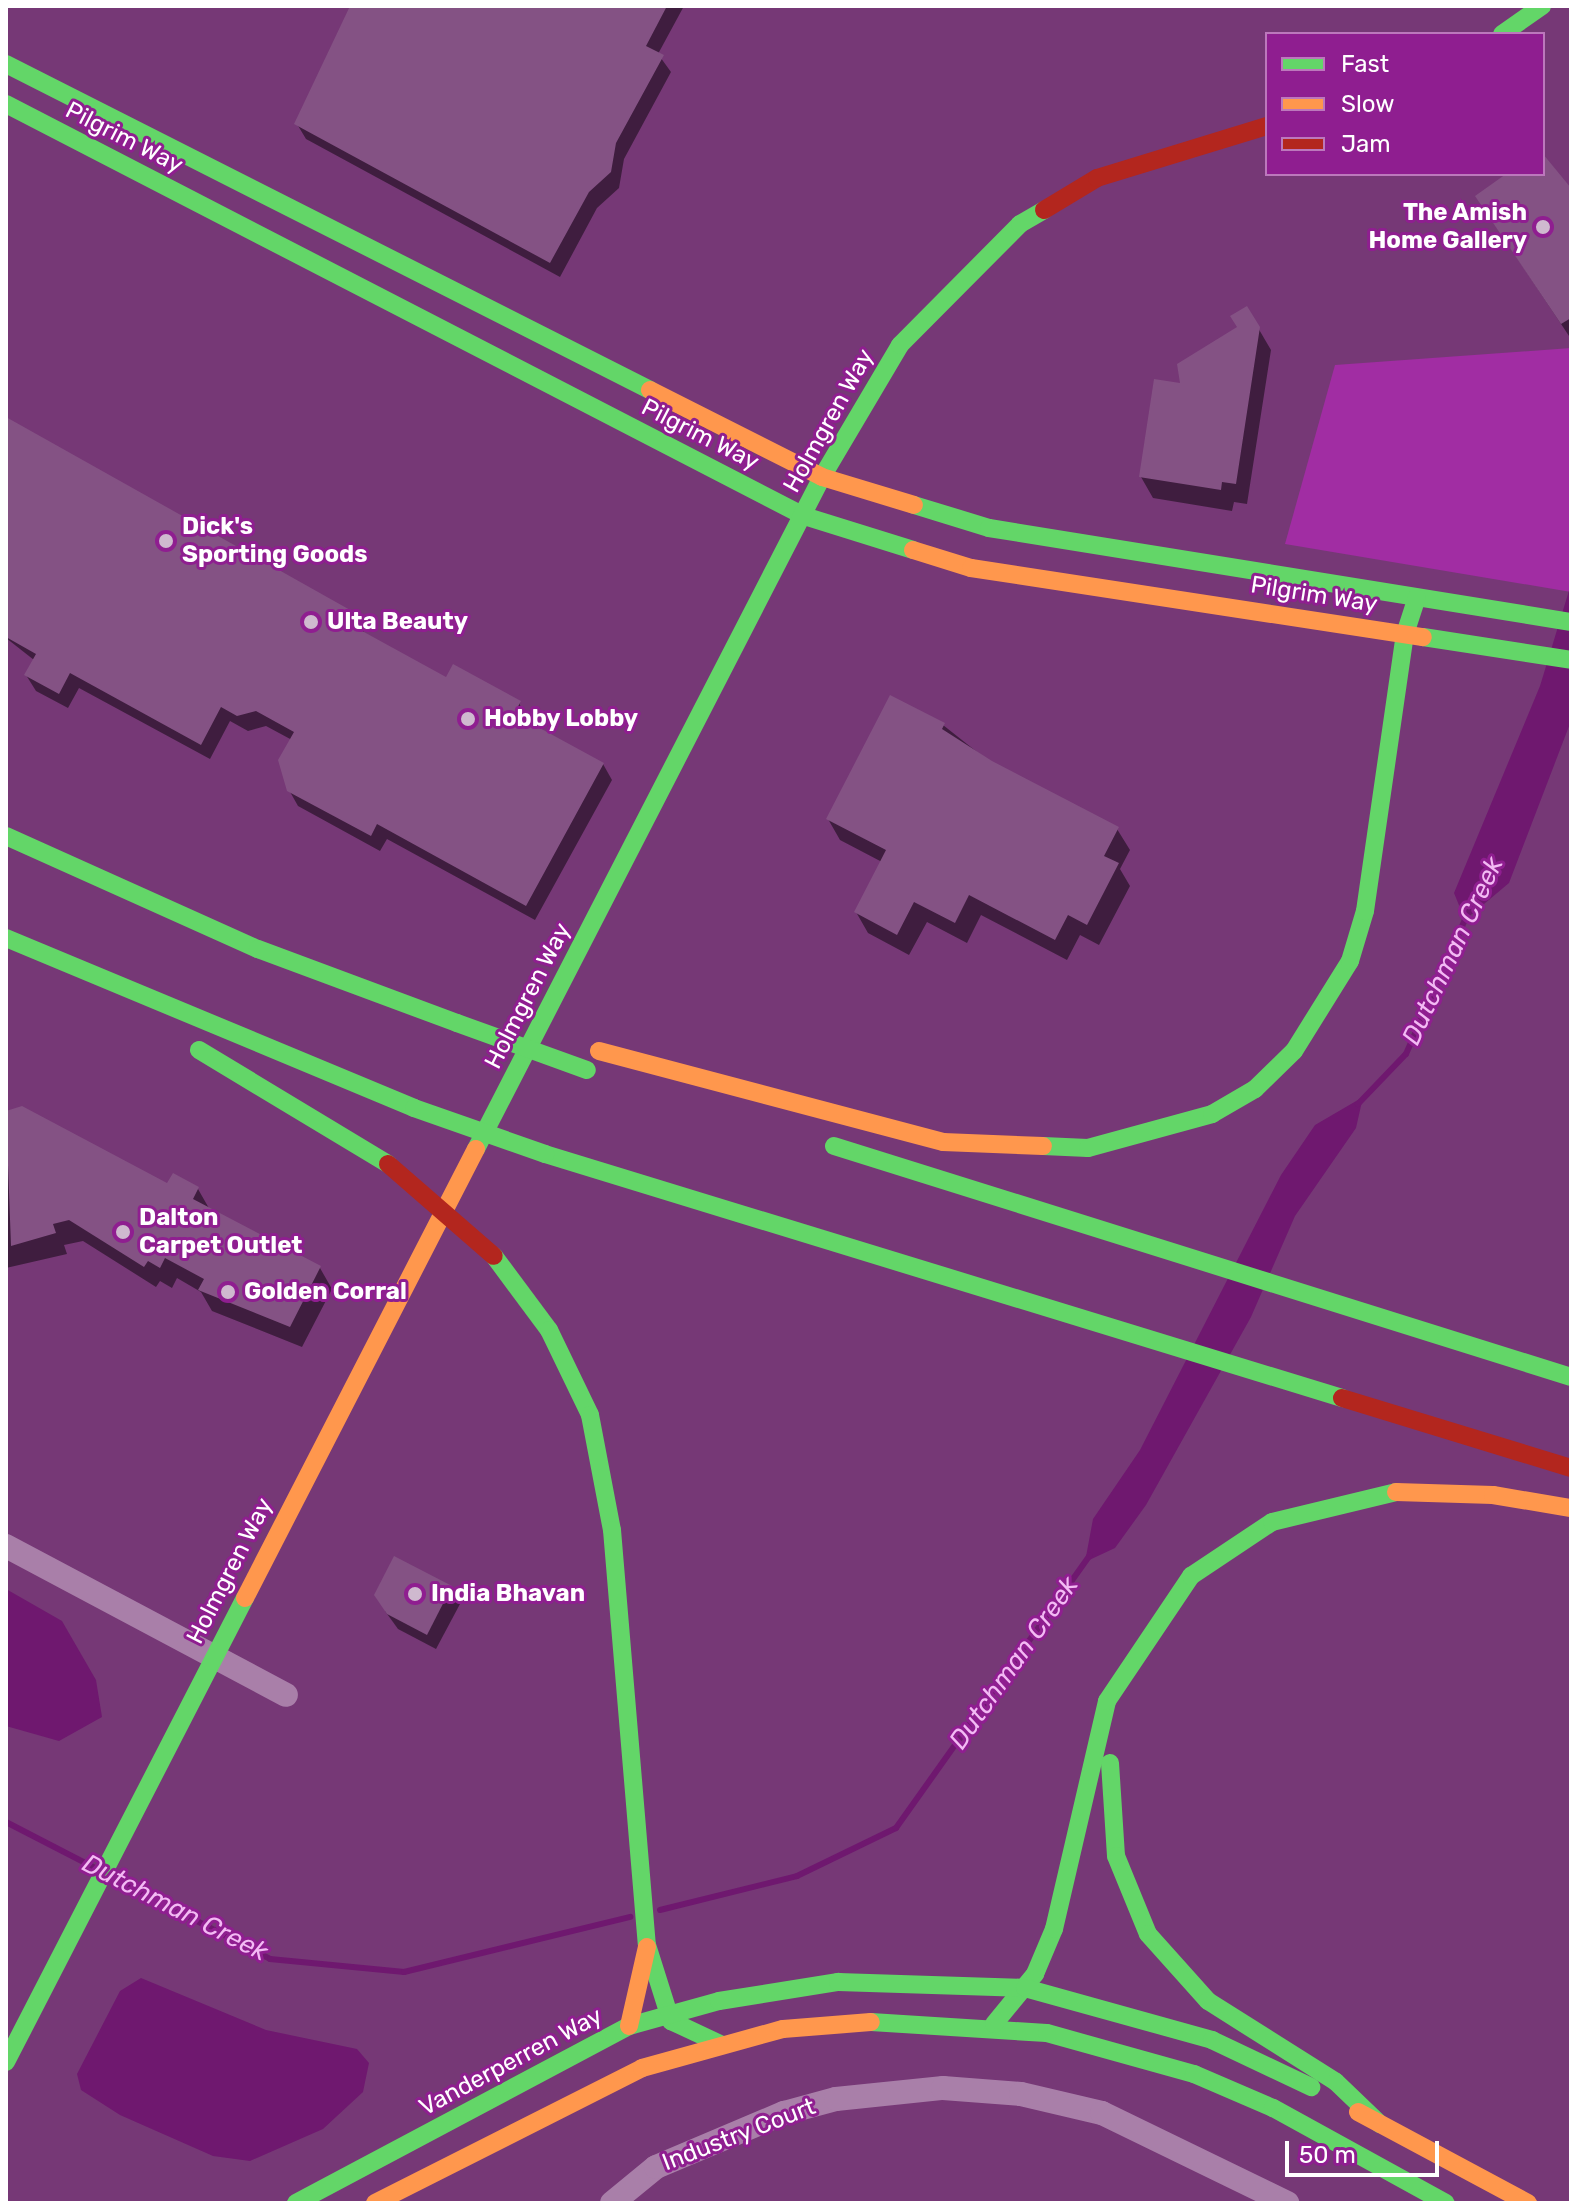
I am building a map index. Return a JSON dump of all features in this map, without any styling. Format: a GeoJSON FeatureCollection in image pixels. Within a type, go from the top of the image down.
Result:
{"type":"FeatureCollection","features":[{"type":"Feature","properties":{"kind":"main road"},"geometry":{"type":"LineString","coordinates":[[1505,32],[1542,6]]}},
{"type":"Feature","properties":{"kind":"main road","name":"Pilgrim Way"},"geometry":{"type":"LineString","coordinates":[[6,64],[822,477],[989,528],[1571,622]]}},
{"type":"Feature","properties":{"kind":"main road","name":"Pilgrim Way"},"geometry":{"type":"LineString","coordinates":[[6,104],[804,516],[971,568],[1571,660]]}},
{"type":"Feature","properties":{"kind":"main road","name":"Holmgren Way"},"geometry":{"type":"LineString","coordinates":[[6,2062],[112,1849],[822,477],[900,345],[1020,224],[1097,178],[1265,127]]}},
{"type":"Feature","properties":{"kind":"main road"},"geometry":{"type":"LineString","coordinates":[[466,1026],[541,1033],[943,1142],[1088,1148],[1212,1114],[1255,1089],[1294,1051],[1350,961],[1365,911],[1405,634],[1417,598]]}},
{"type":"Feature","properties":{"kind":"main road"},"geometry":{"type":"LineString","coordinates":[[6,836],[258,949],[595,1072]]}},
{"type":"Feature","properties":{"kind":"main road"},"geometry":{"type":"LineString","coordinates":[[6,938],[83,975],[414,1108],[545,1154],[1571,1468]]}},
{"type":"Feature","properties":{"kind":"main road"},"geometry":{"type":"LineString","coordinates":[[83,975],[159,1027]]}},
{"type":"Feature","properties":{"kind":"main road"},"geometry":{"type":"LineString","coordinates":[[185,1043],[388,1164],[494,1256],[549,1330],[590,1415],[612,1530],[645,1856],[647,1945],[629,2026]]}},
{"type":"Feature","properties":{"kind":"main road"},"geometry":{"type":"LineString","coordinates":[[815,1140],[1571,1377]]}},
{"type":"Feature","properties":{"kind":"main road"},"geometry":{"type":"LineString","coordinates":[[994,2024],[1025,1988],[1054,1929],[1107,1701],[1191,1576],[1272,1522],[1384,1492],[1493,1495],[1571,1508]]}},
{"type":"Feature","properties":{"kind":"main road"},"geometry":{"type":"LineString","coordinates":[[1126,1670],[1109,1818],[1148,1934],[1208,2001],[1336,2082],[1380,2124]]}},
{"type":"Feature","properties":{"kind":"main road"},"geometry":{"type":"LineString","coordinates":[[647,1945],[668,2015],[685,2033],[720,2044]]}},
{"type":"Feature","properties":{"kind":"main road","name":"Vanderperren Way"},"geometry":{"type":"LineString","coordinates":[[296,2203],[629,2026],[668,2015],[838,1982],[1025,1988],[1212,2040],[1528,2203]]}},
{"type":"Feature","properties":{"kind":"main road"},"geometry":{"type":"LineString","coordinates":[[375,2203],[642,2068],[720,2044],[840,2022],[994,2024],[1194,2074],[1273,2108],[1446,2203]]}},
{"type":"Feature","properties":{"kind":"street"},"geometry":{"type":"LineString","coordinates":[[6,1546],[286,1695]]}},
{"type":"Feature","properties":{"kind":"street","name":"Industry Court"},"geometry":{"type":"LineString","coordinates":[[612,2203],[656,2167],[784,2113],[890,2091],[943,2088],[1021,2094],[1102,2113],[1287,2203]]}},
{"type":"Feature","properties":{"kind":"shaded area"},"geometry":{"type":"Polygon","coordinates":[[[1571,348],[1571,592],[1285,544],[1335,365],[1571,348]]]}},
{"type":"Feature","properties":{"kind":"shaded area"},"geometry":{"type":"Polygon","coordinates":[[[1571,584],[1571,721],[1509,883],[1465,920],[1454,893],[1540,686],[1571,584]]]}},
{"type":"Feature","properties":{"kind":"shaded area"},"geometry":{"type":"Polygon","coordinates":[[[1363,1097],[1356,1128],[1295,1216],[1251,1317],[1146,1505],[1115,1548],[1085,1562],[1093,1519],[1140,1450],[1281,1175],[1315,1125],[1363,1097]]]}},
{"type":"Feature","properties":{"kind":"shaded area"},"geometry":{"type":"Polygon","coordinates":[[[6,1589],[62,1621],[96,1680],[102,1717],[59,1741],[6,1726],[6,1589]]]}},
{"type":"Feature","properties":{"kind":"shaded area"},"geometry":{"type":"Polygon","coordinates":[[[141,1978],[266,2030],[357,2049],[369,2063],[363,2092],[323,2129],[250,2161],[213,2156],[120,2115],[81,2090],[77,2074],[120,1991],[141,1978]]]}},
{"type":"Feature","properties":{"kind":"building"},"geometry":{"type":"Polygon","coordinates":[[[350,6],[667,6],[646,46],[664,55],[616,143],[611,172],[589,192],[550,263],[294,124],[350,6]]]}},
{"type":"Feature","properties":{"kind":"building"},"geometry":{"type":"Polygon","coordinates":[[[1545,156],[1571,188],[1571,318],[1561,324],[1475,196],[1503,176],[1545,176],[1545,156]]]}},
{"type":"Feature","properties":{"kind":"building"},"geometry":{"type":"Polygon","coordinates":[[[1247,306],[1260,327],[1236,484],[1222,482],[1221,490],[1139,477],[1154,379],[1180,383],[1177,364],[1237,327],[1230,316],[1247,306]]]}},
{"type":"Feature","properties":{"kind":"building"},"geometry":{"type":"Polygon","coordinates":[[[6,417],[359,615],[353,626],[446,677],[453,664],[521,701],[514,714],[604,763],[526,906],[377,824],[371,836],[287,791],[278,760],[294,732],[256,711],[237,716],[221,707],[201,745],[70,673],[59,694],[24,675],[36,654],[6,637],[6,417]]]}},
{"type":"Feature","properties":{"kind":"building"},"geometry":{"type":"Polygon","coordinates":[[[890,695],[945,723],[942,729],[992,761],[1119,827],[1104,856],[1119,863],[1087,925],[1068,915],[1055,940],[969,895],[955,923],[914,902],[897,935],[854,912],[886,850],[826,819],[890,695]]]}},
{"type":"Feature","properties":{"kind":"building"},"geometry":{"type":"Polygon","coordinates":[[[22,1106],[167,1183],[173,1173],[199,1187],[193,1199],[321,1266],[290,1327],[198,1290],[204,1279],[165,1258],[160,1268],[148,1261],[144,1267],[69,1220],[53,1224],[56,1233],[11,1246],[6,1111],[22,1106]]]}},
{"type":"Feature","properties":{"kind":"building"},"geometry":{"type":"Polygon","coordinates":[[[394,1556],[452,1586],[427,1635],[387,1614],[374,1595],[394,1556]]]}},
{"type":"Feature","properties":{"kind":"waterway","name":"Dutchman Creek"},"geometry":{"type":"LineString","coordinates":[[1358,1104],[1406,1054],[1467,915]]}},
{"type":"Feature","properties":{"kind":"waterway","name":"Dutchman Creek"},"geometry":{"type":"LineString","coordinates":[[660,1910],[797,1876],[896,1828],[1089,1556]]}},
{"type":"Feature","properties":{"kind":"waterway","name":"Dutchman Creek"},"geometry":{"type":"LineString","coordinates":[[6,1822],[95,1868]]}},
{"type":"Feature","properties":{"kind":"waterway","name":"Dutchman Creek"},"geometry":{"type":"LineString","coordinates":[[112,1877],[270,1959],[404,1972],[630,1917]]}},
{"type":"Feature","properties":{"kind":"traffic: fast"},"geometry":{"type":"LineString","coordinates":[[1505,32],[1542,6]]}},
{"type":"Feature","properties":{"kind":"traffic: fast"},"geometry":{"type":"LineString","coordinates":[[6,64],[650,390]]}},
{"type":"Feature","properties":{"kind":"traffic: fast"},"geometry":{"type":"LineString","coordinates":[[6,104],[804,516],[913,550]]}},
{"type":"Feature","properties":{"kind":"traffic: fast"},"geometry":{"type":"LineString","coordinates":[[476,1149],[822,477],[900,345],[1020,224],[1044,210]]}},
{"type":"Feature","properties":{"kind":"traffic: fast"},"geometry":{"type":"LineString","coordinates":[[914,505],[989,528],[1571,622]]}},
{"type":"Feature","properties":{"kind":"traffic: fast"},"geometry":{"type":"LineString","coordinates":[[1043,1146],[1088,1148],[1212,1114],[1255,1089],[1294,1051],[1350,961],[1365,911],[1405,634],[1417,598]]}},
{"type":"Feature","properties":{"kind":"traffic: fast"},"geometry":{"type":"LineString","coordinates":[[1423,637],[1571,660]]}},
{"type":"Feature","properties":{"kind":"traffic: fast"},"geometry":{"type":"LineString","coordinates":[[6,836],[258,949],[457,1023]]}},
{"type":"Feature","properties":{"kind":"traffic: fast"},"geometry":{"type":"LineString","coordinates":[[6,938],[414,1108]]}},
{"type":"Feature","properties":{"kind":"traffic: fast"},"geometry":{"type":"LineString","coordinates":[[457,1023],[587,1070]]}},
{"type":"Feature","properties":{"kind":"traffic: fast"},"geometry":{"type":"LineString","coordinates":[[199,1050],[388,1164]]}},
{"type":"Feature","properties":{"kind":"traffic: fast"},"geometry":{"type":"LineString","coordinates":[[414,1108],[545,1154]]}},
{"type":"Feature","properties":{"kind":"traffic: fast"},"geometry":{"type":"LineString","coordinates":[[834,1146],[1571,1377]]}},
{"type":"Feature","properties":{"kind":"traffic: fast"},"geometry":{"type":"LineString","coordinates":[[545,1154],[1342,1398]]}},
{"type":"Feature","properties":{"kind":"traffic: fast"},"geometry":{"type":"LineString","coordinates":[[494,1256],[549,1330],[590,1415],[612,1530],[647,1945],[671,2021],[720,2044]]}},
{"type":"Feature","properties":{"kind":"traffic: fast"},"geometry":{"type":"LineString","coordinates":[[994,2024],[1035,1974],[1054,1929],[1107,1701],[1191,1576],[1272,1522],[1396,1492]]}},
{"type":"Feature","properties":{"kind":"traffic: fast"},"geometry":{"type":"LineString","coordinates":[[6,2062],[245,1598]]}},
{"type":"Feature","properties":{"kind":"traffic: fast"},"geometry":{"type":"LineString","coordinates":[[1110,1763],[1116,1856],[1148,1934],[1208,2001],[1336,2082],[1380,2124]]}},
{"type":"Feature","properties":{"kind":"traffic: fast"},"geometry":{"type":"LineString","coordinates":[[296,2203],[629,2026],[719,2001],[838,1982],[1025,1988],[1212,2040],[1311,2087]]}},
{"type":"Feature","properties":{"kind":"traffic: fast"},"geometry":{"type":"LineString","coordinates":[[871,2022],[1047,2033],[1194,2074],[1273,2108],[1446,2203]]}},
{"type":"Feature","properties":{"kind":"traffic: slow"},"geometry":{"type":"LineString","coordinates":[[650,390],[822,477],[914,505]]}},
{"type":"Feature","properties":{"kind":"traffic: slow"},"geometry":{"type":"LineString","coordinates":[[913,550],[971,568],[1423,637]]}},
{"type":"Feature","properties":{"kind":"traffic: slow"},"geometry":{"type":"LineString","coordinates":[[599,1051],[943,1142],[1043,1146]]}},
{"type":"Feature","properties":{"kind":"traffic: slow"},"geometry":{"type":"LineString","coordinates":[[245,1598],[476,1149]]}},
{"type":"Feature","properties":{"kind":"traffic: slow"},"geometry":{"type":"LineString","coordinates":[[1396,1492],[1493,1495],[1571,1508]]}},
{"type":"Feature","properties":{"kind":"traffic: slow"},"geometry":{"type":"LineString","coordinates":[[629,2026],[647,1947]]}},
{"type":"Feature","properties":{"kind":"traffic: slow"},"geometry":{"type":"LineString","coordinates":[[375,2203],[642,2068],[783,2029],[871,2022]]}},
{"type":"Feature","properties":{"kind":"traffic: slow"},"geometry":{"type":"LineString","coordinates":[[1358,2112],[1528,2203]]}},
{"type":"Feature","properties":{"kind":"traffic: jam"},"geometry":{"type":"LineString","coordinates":[[1044,210],[1097,178],[1265,127]]}},
{"type":"Feature","properties":{"kind":"traffic: jam"},"geometry":{"type":"LineString","coordinates":[[388,1164],[494,1256]]}},
{"type":"Feature","properties":{"kind":"traffic: jam"},"geometry":{"type":"LineString","coordinates":[[1342,1398],[1571,1468]]}},
{"type":"Feature","properties":{"kind":"place","name":"The Amish Home Gallery"},"geometry":{"type":"Point","coordinates":[1543,227]}},
{"type":"Feature","properties":{"kind":"place","name":"Dick's Sporting Goods"},"geometry":{"type":"Point","coordinates":[166,541]}},
{"type":"Feature","properties":{"kind":"place","name":"Ulta Beauty"},"geometry":{"type":"Point","coordinates":[311,622]}},
{"type":"Feature","properties":{"kind":"place","name":"Hobby Lobby"},"geometry":{"type":"Point","coordinates":[468,719]}},
{"type":"Feature","properties":{"kind":"place","name":"Dalton Carpet Outlet"},"geometry":{"type":"Point","coordinates":[123,1232]}},
{"type":"Feature","properties":{"kind":"place","name":"Golden Corral"},"geometry":{"type":"Point","coordinates":[228,1292]}},
{"type":"Feature","properties":{"kind":"place","name":"India Bhavan"},"geometry":{"type":"Point","coordinates":[415,1594]}}]}
